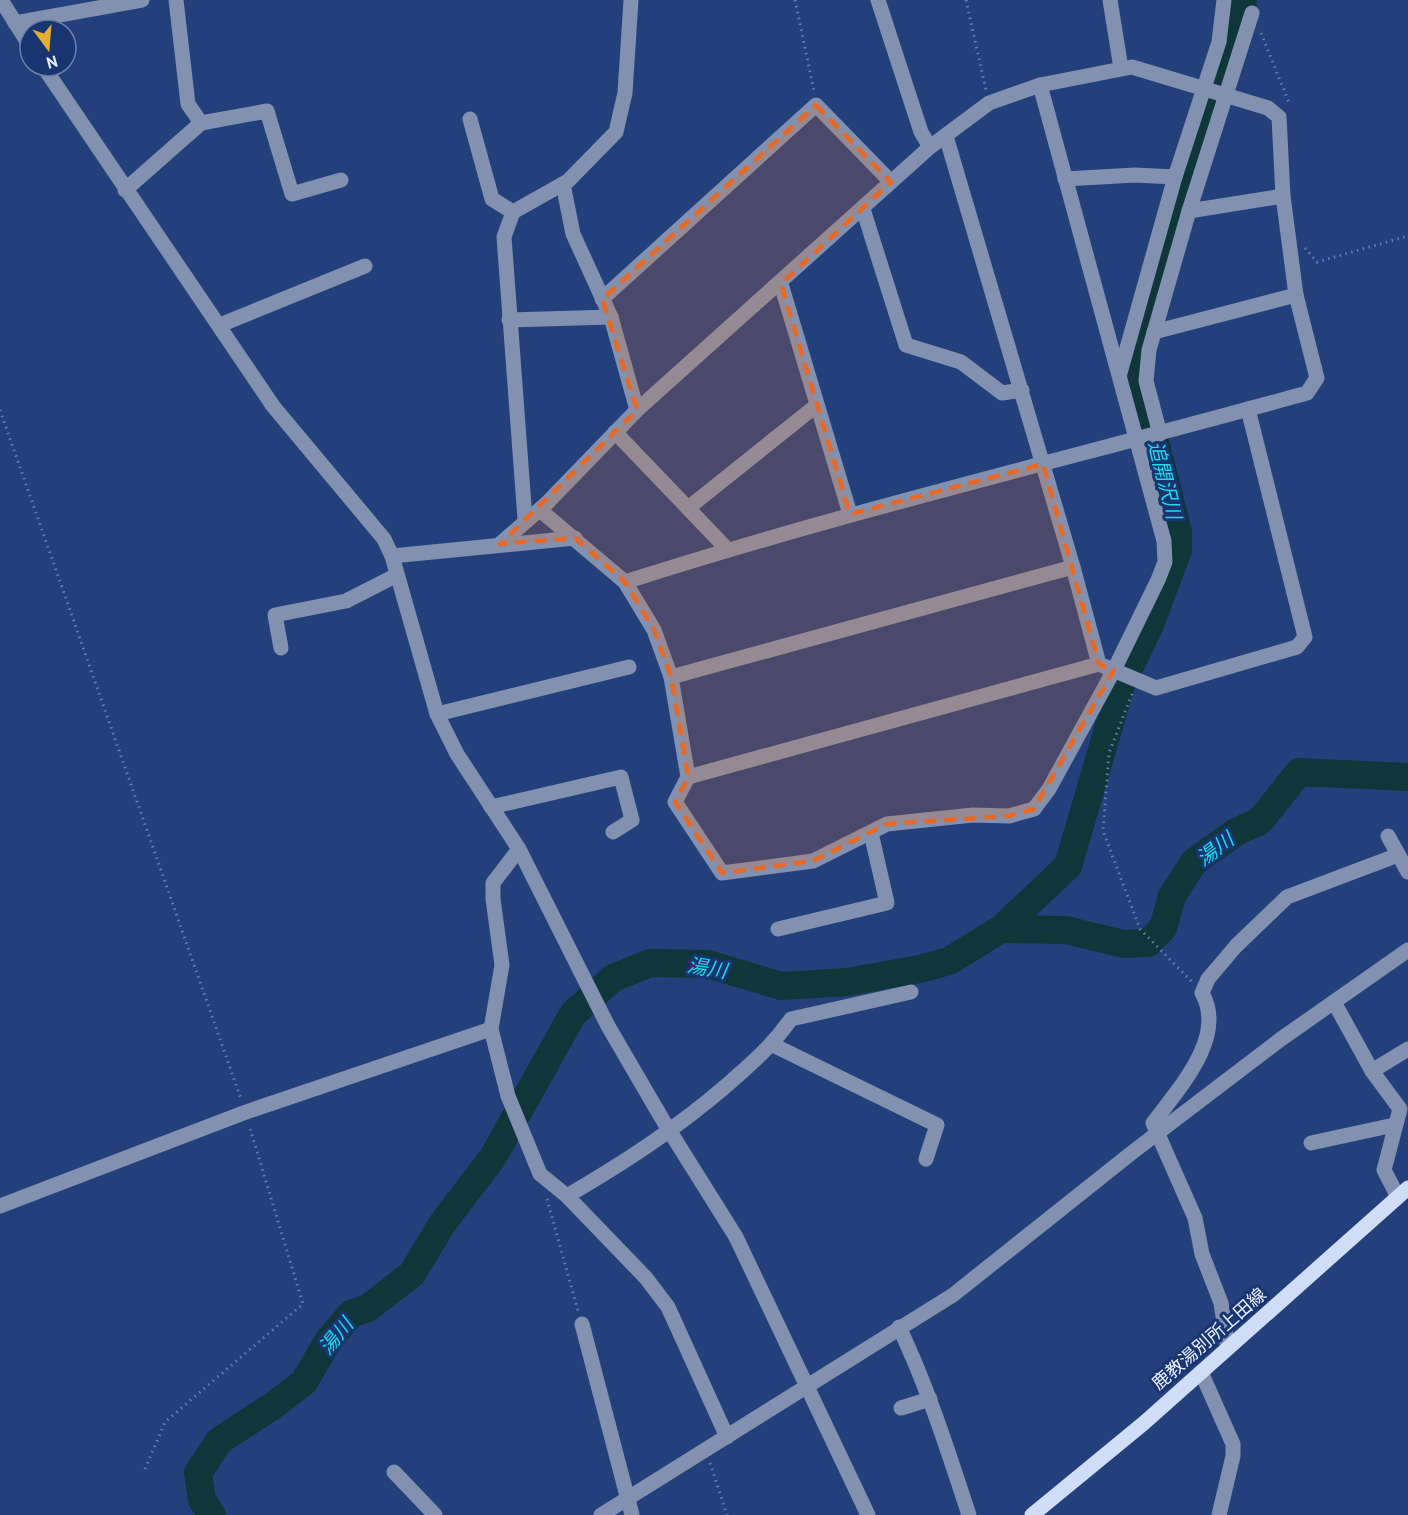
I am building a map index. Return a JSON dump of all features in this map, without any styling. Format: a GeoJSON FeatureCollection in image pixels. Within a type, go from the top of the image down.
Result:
{"type":"FeatureCollection","features":[{"type":"Feature","properties":{"kind":"main road","name":"鹿教湯別所上田線"},"geometry":{"type":"LineString","coordinates":[[1032,1515],[1201,1372],[1403,1192]]}},
{"type":"Feature","properties":{"kind":"street"},"geometry":{"type":"LineString","coordinates":[[1,0],[18,28]]}},
{"type":"Feature","properties":{"kind":"street"},"geometry":{"type":"LineString","coordinates":[[15,23],[142,0]]}},
{"type":"Feature","properties":{"kind":"street"},"geometry":{"type":"LineString","coordinates":[[176,0],[188,104],[201,123]]}},
{"type":"Feature","properties":{"kind":"street"},"geometry":{"type":"LineString","coordinates":[[525,519],[504,237],[513,212],[563,184],[616,132],[625,93],[631,0]]}},
{"type":"Feature","properties":{"kind":"street"},"geometry":{"type":"LineString","coordinates":[[878,0],[921,132],[930,147]]}},
{"type":"Feature","properties":{"kind":"street"},"geometry":{"type":"LineString","coordinates":[[1110,0],[1121,68]]}},
{"type":"Feature","properties":{"kind":"street"},"geometry":{"type":"LineString","coordinates":[[1158,435],[1146,381],[1154,332],[1189,211],[1217,92],[1224,0]]}},
{"type":"Feature","properties":{"kind":"street"},"geometry":{"type":"LineString","coordinates":[[1120,373],[1175,177],[1217,92],[1252,13]]}},
{"type":"Feature","properties":{"kind":"street"},"geometry":{"type":"LineString","coordinates":[[500,543],[525,519],[540,510],[637,410],[781,284],[930,147],[989,103],[1040,85],[1132,67],[1268,108],[1279,117],[1283,196],[1296,295],[1317,378],[1307,393],[1158,435],[850,514],[727,549],[625,582]]}},
{"type":"Feature","properties":{"kind":"street"},"geometry":{"type":"LineString","coordinates":[[51,78],[125,190],[220,324],[273,406],[376,527],[392,556],[437,714],[457,754],[519,849],[608,1026],[664,1122],[736,1237],[868,1515]]}},
{"type":"Feature","properties":{"kind":"street"},"geometry":{"type":"LineString","coordinates":[[540,510],[625,582],[644,610],[671,677],[688,777],[675,802],[722,873],[813,861],[887,824],[973,815],[1008,816],[1034,808],[1126,676],[1165,562],[1164,541],[1139,440],[1040,85]]}},
{"type":"Feature","properties":{"kind":"street"},"geometry":{"type":"LineString","coordinates":[[602,299],[816,105],[891,182]]}},
{"type":"Feature","properties":{"kind":"street"},"geometry":{"type":"LineString","coordinates":[[125,190],[201,123],[267,111],[292,194],[341,180]]}},
{"type":"Feature","properties":{"kind":"street"},"geometry":{"type":"LineString","coordinates":[[470,119],[492,200],[513,212]]}},
{"type":"Feature","properties":{"kind":"street"},"geometry":{"type":"LineString","coordinates":[[946,136],[1022,390],[1099,664]]}},
{"type":"Feature","properties":{"kind":"street"},"geometry":{"type":"LineString","coordinates":[[1065,179],[1135,175],[1175,177]]}},
{"type":"Feature","properties":{"kind":"street"},"geometry":{"type":"LineString","coordinates":[[563,184],[573,234],[611,317],[637,410]]}},
{"type":"Feature","properties":{"kind":"street"},"geometry":{"type":"LineString","coordinates":[[1189,211],[1283,196]]}},
{"type":"Feature","properties":{"kind":"street"},"geometry":{"type":"LineString","coordinates":[[863,209],[906,345],[961,362],[1002,393],[1022,390]]}},
{"type":"Feature","properties":{"kind":"street"},"geometry":{"type":"LineString","coordinates":[[220,324],[365,266]]}},
{"type":"Feature","properties":{"kind":"street"},"geometry":{"type":"LineString","coordinates":[[781,284],[850,514]]}},
{"type":"Feature","properties":{"kind":"street"},"geometry":{"type":"LineString","coordinates":[[1154,332],[1296,295]]}},
{"type":"Feature","properties":{"kind":"street"},"geometry":{"type":"LineString","coordinates":[[509,320],[611,317]]}},
{"type":"Feature","properties":{"kind":"street"},"geometry":{"type":"LineString","coordinates":[[688,508],[817,405]]}},
{"type":"Feature","properties":{"kind":"street"},"geometry":{"type":"LineString","coordinates":[[688,777],[1099,664],[1156,688],[1297,647],[1305,637],[1248,409]]}},
{"type":"Feature","properties":{"kind":"street"},"geometry":{"type":"LineString","coordinates":[[615,432],[727,549]]}},
{"type":"Feature","properties":{"kind":"street"},"geometry":{"type":"LineString","coordinates":[[392,556],[500,543],[524,544],[575,538]]}},
{"type":"Feature","properties":{"kind":"street"},"geometry":{"type":"LineString","coordinates":[[671,677],[1073,567]]}},
{"type":"Feature","properties":{"kind":"street"},"geometry":{"type":"LineString","coordinates":[[281,648],[275,615],[346,601],[397,575]]}},
{"type":"Feature","properties":{"kind":"street"},"geometry":{"type":"LineString","coordinates":[[437,714],[629,667]]}},
{"type":"Feature","properties":{"kind":"street"},"geometry":{"type":"LineString","coordinates":[[491,807],[621,777],[632,820],[613,832]]}},
{"type":"Feature","properties":{"kind":"street"},"geometry":{"type":"LineString","coordinates":[[778,929],[887,903],[871,833]]}},
{"type":"Feature","properties":{"kind":"street"},"geometry":{"type":"LineString","coordinates":[[1388,836],[1408,872]]}},
{"type":"Feature","properties":{"kind":"street"},"geometry":{"type":"LineString","coordinates":[[519,849],[494,883],[493,899],[502,965],[491,1029],[508,1096],[540,1174],[567,1196],[646,1278],[668,1307],[727,1437]]}},
{"type":"Feature","properties":{"kind":"street"},"geometry":{"type":"LineString","coordinates":[[1228,1348],[1221,1303],[1202,1254],[1195,1218],[1153,1123],[1190,1073],[1210,1030],[1209,1005],[1202,993],[1208,979],[1236,946],[1287,897],[1398,855]]}},
{"type":"Feature","properties":{"kind":"street"},"geometry":{"type":"LineString","coordinates":[[601,1515],[953,1295],[1156,1133],[1408,950]]}},
{"type":"Feature","properties":{"kind":"street"},"geometry":{"type":"LineString","coordinates":[[567,1196],[642,1152],[684,1121],[773,1045],[791,1019],[911,992]]}},
{"type":"Feature","properties":{"kind":"street"},"geometry":{"type":"LineString","coordinates":[[1334,1002],[1372,1071],[1400,1109],[1384,1170],[1403,1192]]}},
{"type":"Feature","properties":{"kind":"street"},"geometry":{"type":"LineString","coordinates":[[0,1206],[246,1112],[491,1029]]}},
{"type":"Feature","properties":{"kind":"street"},"geometry":{"type":"LineString","coordinates":[[773,1045],[937,1125],[926,1159]]}},
{"type":"Feature","properties":{"kind":"street"},"geometry":{"type":"LineString","coordinates":[[1372,1071],[1408,1049]]}},
{"type":"Feature","properties":{"kind":"street"},"geometry":{"type":"LineString","coordinates":[[1311,1143],[1394,1125]]}},
{"type":"Feature","properties":{"kind":"street"},"geometry":{"type":"LineString","coordinates":[[582,1324],[632,1515]]}},
{"type":"Feature","properties":{"kind":"street"},"geometry":{"type":"LineString","coordinates":[[899,1327],[930,1399],[969,1515]]}},
{"type":"Feature","properties":{"kind":"street"},"geometry":{"type":"LineString","coordinates":[[1201,1372],[1233,1444],[1233,1456],[1219,1515]]}},
{"type":"Feature","properties":{"kind":"street"},"geometry":{"type":"LineString","coordinates":[[901,1408],[930,1399]]}},
{"type":"Feature","properties":{"kind":"street"},"geometry":{"type":"LineString","coordinates":[[394,1472],[435,1515]]}},
{"type":"Feature","properties":{"kind":"path"},"geometry":{"type":"LineString","coordinates":[[795,0],[816,105]]}},
{"type":"Feature","properties":{"kind":"path"},"geometry":{"type":"LineString","coordinates":[[966,0],[989,103]]}},
{"type":"Feature","properties":{"kind":"path"},"geometry":{"type":"LineString","coordinates":[[1252,13],[1287,93],[1291,110]]}},
{"type":"Feature","properties":{"kind":"path"},"geometry":{"type":"LineString","coordinates":[[1304,247],[1317,262],[1408,236]]}},
{"type":"Feature","properties":{"kind":"path"},"geometry":{"type":"LineString","coordinates":[[0,410],[246,1112],[303,1304],[165,1422],[145,1469]]}},
{"type":"Feature","properties":{"kind":"path"},"geometry":{"type":"LineString","coordinates":[[1126,676],[1109,753],[1103,831],[1140,929],[1202,993]]}},
{"type":"Feature","properties":{"kind":"path"},"geometry":{"type":"LineString","coordinates":[[540,1174],[582,1324]]}},
{"type":"Feature","properties":{"kind":"path"},"geometry":{"type":"LineString","coordinates":[[706,1450],[727,1515]]}},
{"type":"Feature","properties":{"kind":"highlighted area"},"geometry":{"type":"Polygon","coordinates":[[[816,105],[891,182],[781,284],[850,514],[1043,464],[1099,664],[1114,670],[1034,809],[1009,816],[887,824],[813,861],[722,873],[675,802],[688,777],[671,677],[654,630],[625,582],[575,538],[500,544],[637,410],[602,299],[816,105]]]}},
{"type":"Feature","properties":{"kind":"waterway","name":"湯川"},"geometry":{"type":"LineString","coordinates":[[212,1515],[202,1500],[198,1473],[219,1441],[304,1382],[328,1341],[351,1314],[368,1308],[412,1274],[442,1224],[493,1157],[573,1014],[613,978],[650,963],[708,964],[781,986],[847,982],[920,969],[949,961],[1001,929],[1068,866],[1121,685],[1149,627],[1178,550],[1178,532],[1153,433],[1139,394],[1136,365],[1142,337],[1236,38],[1243,0]]}},
{"type":"Feature","properties":{"kind":"waterway","name":"湯川"},"geometry":{"type":"LineString","coordinates":[[1001,929],[1066,930],[1124,944],[1148,943],[1163,928],[1172,896],[1194,862],[1236,832],[1260,821],[1299,772],[1408,777]]}},
{"type":"Feature","properties":{"kind":"water label","name":"追開沢川"},"geometry":{"type":"Point","coordinates":[1165,480]}}]}
